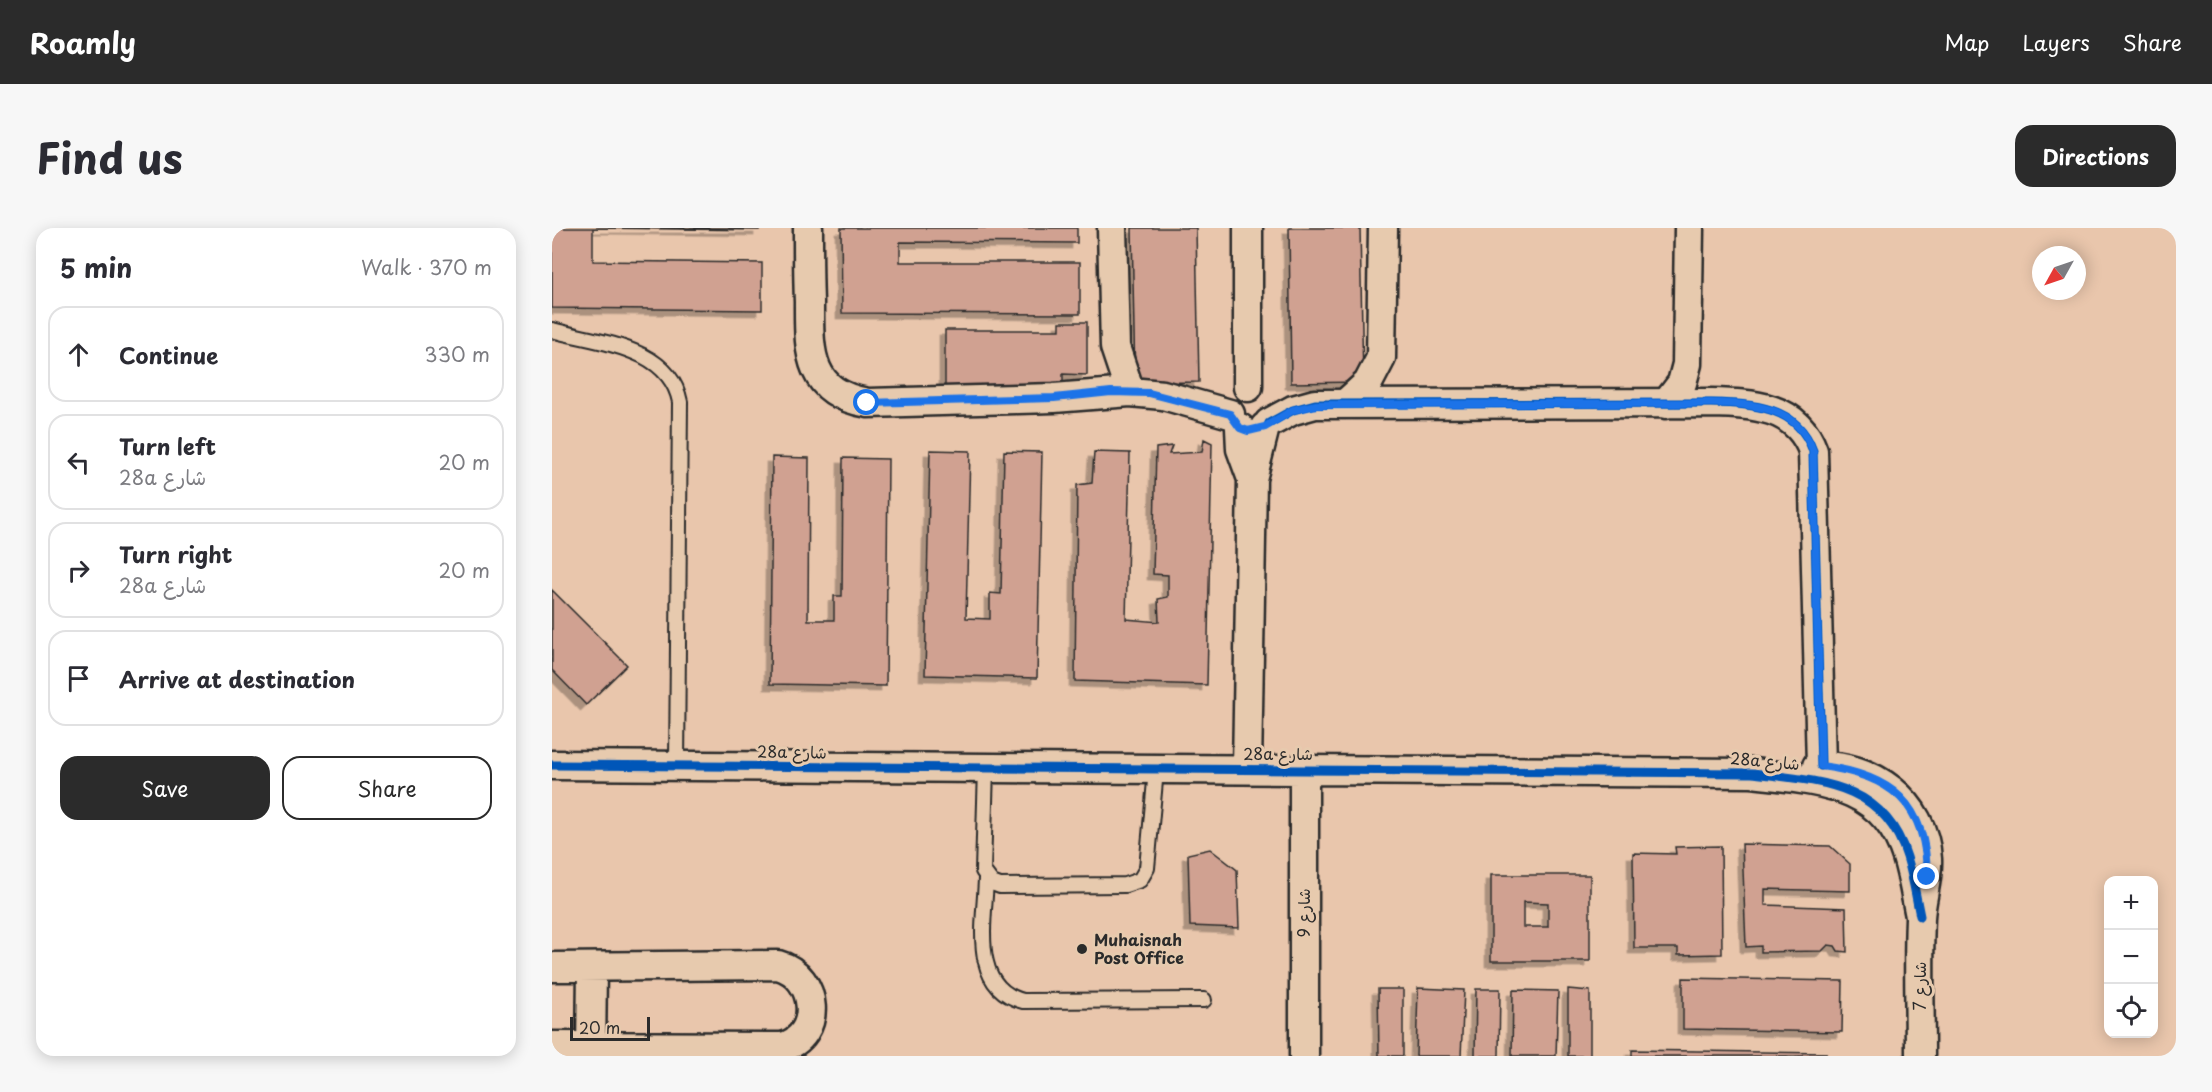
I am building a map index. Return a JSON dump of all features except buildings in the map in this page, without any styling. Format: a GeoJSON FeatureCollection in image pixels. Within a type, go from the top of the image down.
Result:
{"type":"FeatureCollection","features":[{"type":"Feature","properties":{"kind":"street"},"geometry":{"type":"LineString","coordinates":[[808,228],[809,349],[816,371],[823,381],[843,396],[867,403],[1054,398],[1130,392],[1163,395],[1251,423],[1304,406],[1666,404],[1756,405],[1769,408],[1793,421],[1810,441],[1813,451],[1821,766]]}},
{"type":"Feature","properties":{"kind":"street"},"geometry":{"type":"LineString","coordinates":[[1112,228],[1115,347],[1130,392]]}},
{"type":"Feature","properties":{"kind":"street"},"geometry":{"type":"LineString","coordinates":[[1248,228],[1248,387]]}},
{"type":"Feature","properties":{"kind":"street"},"geometry":{"type":"LineString","coordinates":[[1346,405],[1368,383],[1381,358],[1383,228]]}},
{"type":"Feature","properties":{"kind":"street"},"geometry":{"type":"LineString","coordinates":[[1666,404],[1682,383],[1687,364],[1689,228]]}},
{"type":"Feature","properties":{"kind":"street"},"geometry":{"type":"LineString","coordinates":[[1247,769],[1251,423],[1233,397],[1248,387],[1256,388],[1270,398],[1273,415],[1251,423]]}},
{"type":"Feature","properties":{"kind":"street","name":"28a شارع"},"geometry":{"type":"LineString","coordinates":[[552,765],[1752,772],[1821,766],[1861,772],[1876,779],[1889,788],[1911,811],[1919,825],[1927,858],[1920,916]]}},
{"type":"Feature","properties":{"kind":"street","name":"شارع 9"},"geometry":{"type":"LineString","coordinates":[[1304,770],[1304,1056]]}},
{"type":"Feature","properties":{"kind":"street","name":"28a شارع"},"geometry":{"type":"LineString","coordinates":[[1752,772],[1816,780],[1837,785],[1868,799],[1879,810],[1899,839],[1907,857],[1920,916]]}},
{"type":"Feature","properties":{"kind":"street","name":"شارع 7"},"geometry":{"type":"LineString","coordinates":[[1920,916],[1920,1056]]}},
{"type":"Feature","properties":{"kind":"street"},"geometry":{"type":"LineString","coordinates":[[552,967],[778,965],[797,973],[809,990],[808,1025],[803,1036],[790,1045],[591,1051],[552,1046]]}},
{"type":"Feature","properties":{"kind":"street"},"geometry":{"type":"LineString","coordinates":[[591,1051],[592,967]]}},
{"type":"Feature","properties":{"kind":"lane"},"geometry":{"type":"LineString","coordinates":[[552,330],[649,357],[667,372],[678,391],[680,402],[677,766]]}},
{"type":"Feature","properties":{"kind":"lane"},"geometry":{"type":"LineString","coordinates":[[986,768],[982,864],[986,878],[985,962],[990,979],[1004,993],[1023,1001],[1204,1000]]}},
{"type":"Feature","properties":{"kind":"lane"},"geometry":{"type":"LineString","coordinates":[[986,878],[1000,886],[1125,885],[1140,880],[1147,867],[1155,770]]}},
{"type":"Feature","properties":{"kind":"cycle path"},"geometry":{"type":"LineString","coordinates":[[1269,423],[1293,410],[1315,404],[1711,403],[1757,406],[1785,416],[1806,436],[1813,451],[1821,766]]}},
{"type":"Feature","properties":{"kind":"cycle path"},"geometry":{"type":"LineString","coordinates":[[552,765],[1752,773],[1824,783],[1846,790],[1865,800],[1882,813],[1896,832],[1907,857],[1920,916]]}},
{"type":"Feature","properties":{"kind":"place","name":"Muhaisnah Post Office"},"geometry":{"type":"Point","coordinates":[1082,949]}},
{"type":"Feature","properties":{"kind":"route"},"geometry":{"type":"LineString","coordinates":[[867,403],[1054,398],[1111,392],[1149,393],[1230,414],[1240,428],[1248,431],[1265,427],[1293,410],[1316,405],[1711,403],[1756,405],[1782,413],[1802,430],[1810,441],[1813,451],[1821,766],[1861,772],[1876,779],[1901,799],[1919,825],[1927,858],[1927,877]]}}]}
